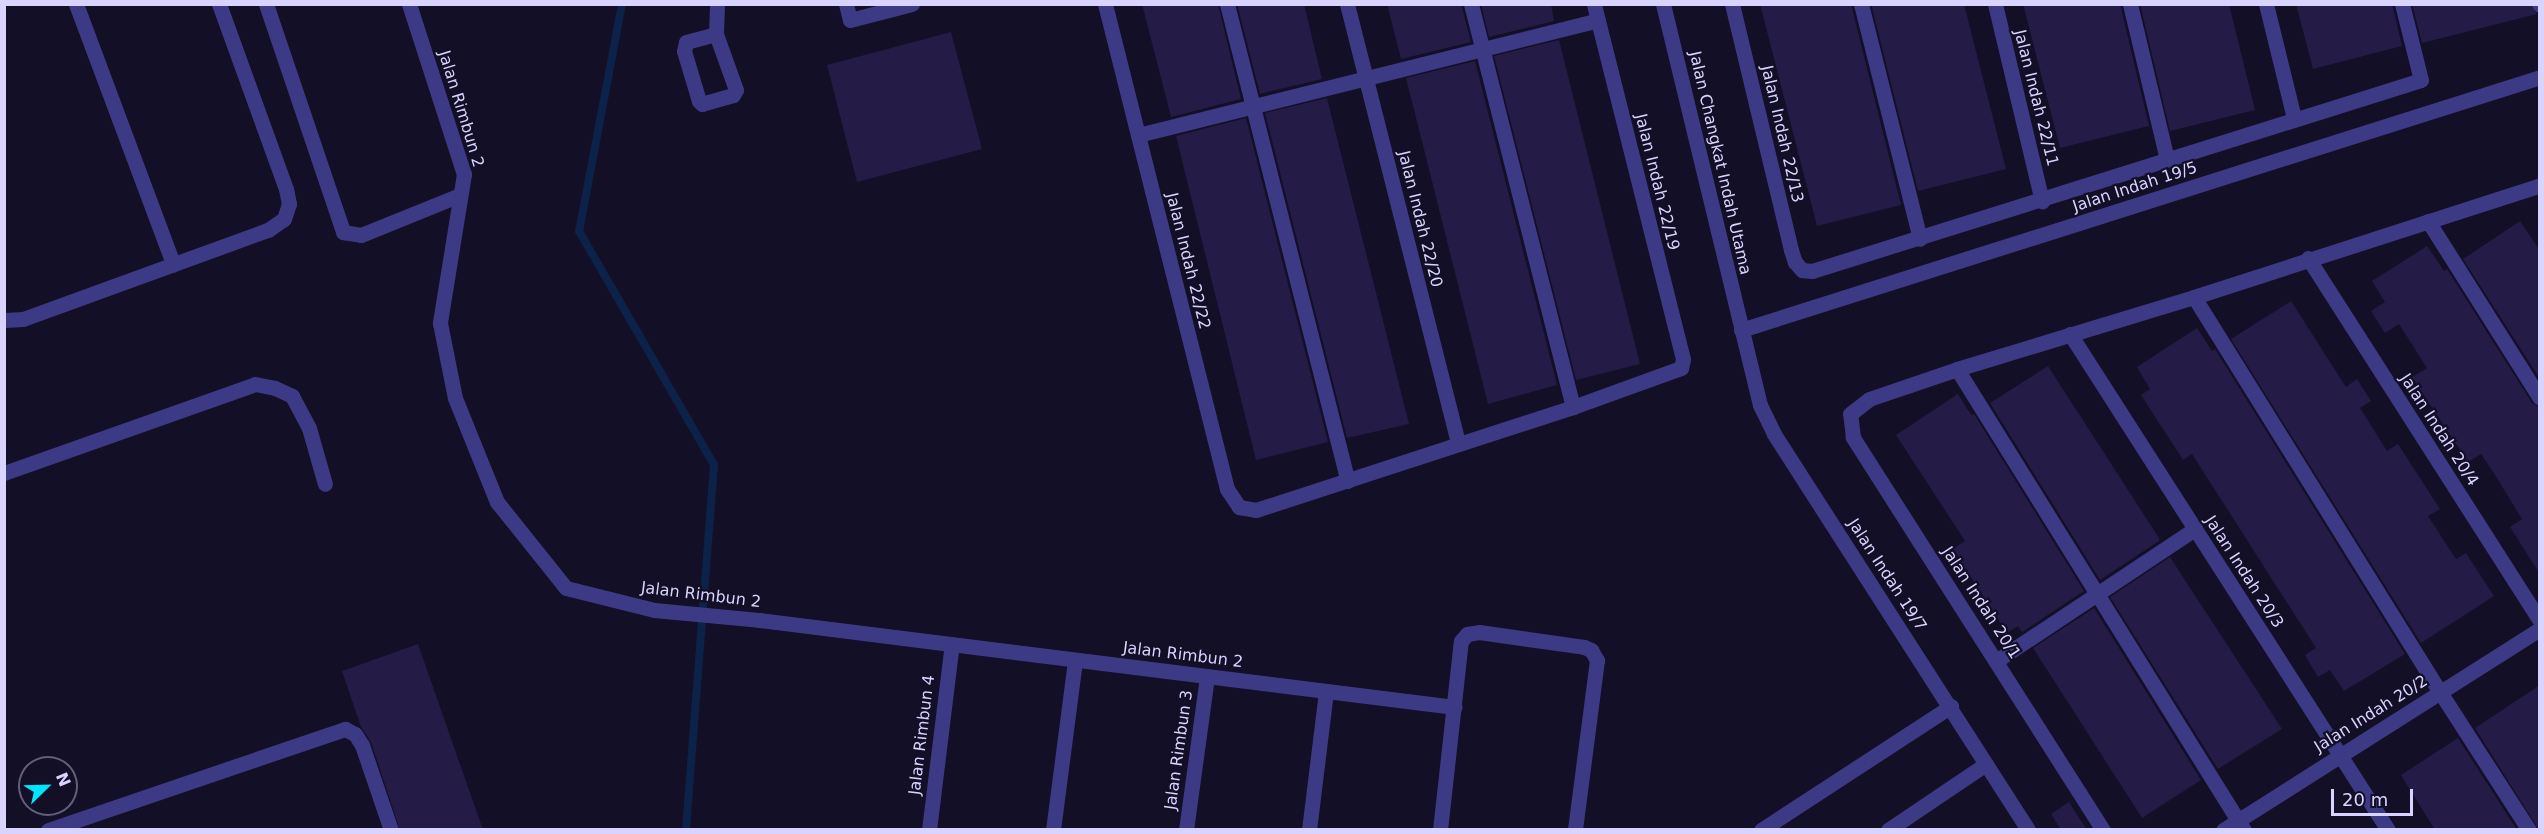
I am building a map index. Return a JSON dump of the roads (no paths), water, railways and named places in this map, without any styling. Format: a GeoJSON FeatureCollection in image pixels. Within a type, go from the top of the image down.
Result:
{"type":"FeatureCollection","features":[{"type":"Feature","properties":{"kind":"street"},"geometry":{"type":"LineString","coordinates":[[76,4],[173,264]]}},
{"type":"Feature","properties":{"kind":"street"},"geometry":{"type":"LineString","coordinates":[[4,320],[23,320],[268,230],[284,219],[289,204],[286,189],[219,4]]}},
{"type":"Feature","properties":{"kind":"street"},"geometry":{"type":"LineString","coordinates":[[266,4],[342,232],[362,235],[460,195]]}},
{"type":"Feature","properties":{"kind":"street","name":"Jalan Rimbun 2"},"geometry":{"type":"LineString","coordinates":[[409,4],[464,174],[440,323],[455,398],[497,502],[566,588],[654,610],[759,620],[1455,707]]}},
{"type":"Feature","properties":{"kind":"street"},"geometry":{"type":"LineString","coordinates":[[716,34],[686,42],[684,51],[699,101],[702,104],[733,95],[736,90],[716,34],[717,4]]}},
{"type":"Feature","properties":{"kind":"street"},"geometry":{"type":"LineString","coordinates":[[846,4],[850,20],[912,4]]}},
{"type":"Feature","properties":{"kind":"street","name":"Jalan Indah 22/22"},"geometry":{"type":"LineString","coordinates":[[1105,4],[1227,489],[1239,507],[1256,510],[1348,481]]}},
{"type":"Feature","properties":{"kind":"street"},"geometry":{"type":"LineString","coordinates":[[1227,4],[1348,481],[1573,407],[1471,4]]}},
{"type":"Feature","properties":{"kind":"street","name":"Jalan Indah 22/20"},"geometry":{"type":"LineString","coordinates":[[1347,4],[1458,443]]}},
{"type":"Feature","properties":{"kind":"street","name":"Jalan Indah 22/19"},"geometry":{"type":"LineString","coordinates":[[1573,407],[1681,368],[1683,359],[1594,4]]}},
{"type":"Feature","properties":{"kind":"street","name":"Jalan Changkat Indah Utama"},"geometry":{"type":"LineString","coordinates":[[1664,4],[1741,330]]}},
{"type":"Feature","properties":{"kind":"street","name":"Jalan Indah 22/13"},"geometry":{"type":"LineString","coordinates":[[1732,4],[1795,262],[1802,270],[1822,269],[1920,239]]}},
{"type":"Feature","properties":{"kind":"street"},"geometry":{"type":"LineString","coordinates":[[1861,4],[1920,239],[2294,118],[2421,80],[2402,4]]}},
{"type":"Feature","properties":{"kind":"street","name":"Jalan Indah 22/11"},"geometry":{"type":"LineString","coordinates":[[1995,4],[2043,201]]}},
{"type":"Feature","properties":{"kind":"street"},"geometry":{"type":"LineString","coordinates":[[2130,4],[2167,159]]}},
{"type":"Feature","properties":{"kind":"street"},"geometry":{"type":"LineString","coordinates":[[2266,4],[2294,118]]}},
{"type":"Feature","properties":{"kind":"street"},"geometry":{"type":"LineString","coordinates":[[1138,135],[1598,20]]}},
{"type":"Feature","properties":{"kind":"street","name":"Jalan Indah 19/5"},"geometry":{"type":"LineString","coordinates":[[1741,330],[2540,77]]}},
{"type":"Feature","properties":{"kind":"street"},"geometry":{"type":"LineString","coordinates":[[2241,825],[1957,369],[2194,297],[2308,258],[2540,185]]}},
{"type":"Feature","properties":{"kind":"street"},"geometry":{"type":"LineString","coordinates":[[2428,221],[2540,398]]}},
{"type":"Feature","properties":{"kind":"street","name":"Jalan Indah 20/4"},"geometry":{"type":"LineString","coordinates":[[2308,258],[2540,621]]}},
{"type":"Feature","properties":{"kind":"street"},"geometry":{"type":"LineString","coordinates":[[2194,297],[2440,692],[2529,830]]}},
{"type":"Feature","properties":{"kind":"street","name":"Jalan Indah 19/7"},"geometry":{"type":"LineString","coordinates":[[1741,330],[1760,405],[1774,434],[1950,706],[2021,827]]}},
{"type":"Feature","properties":{"kind":"street","name":"Jalan Indah 20/3"},"geometry":{"type":"LineString","coordinates":[[2070,334],[2388,830]]}},
{"type":"Feature","properties":{"kind":"street","name":"Jalan Indah 20/1"},"geometry":{"type":"LineString","coordinates":[[1957,369],[1869,399],[1850,414],[1852,437],[2103,830]]}},
{"type":"Feature","properties":{"kind":"street"},"geometry":{"type":"LineString","coordinates":[[4,472],[255,384],[275,388],[292,396],[309,429],[325,484]]}},
{"type":"Feature","properties":{"kind":"street"},"geometry":{"type":"LineString","coordinates":[[1996,661],[2195,529]]}},
{"type":"Feature","properties":{"kind":"street","name":"Jalan Indah 20/2"},"geometry":{"type":"LineString","coordinates":[[2223,830],[2241,825],[2341,755],[2540,629]]}},
{"type":"Feature","properties":{"kind":"street"},"geometry":{"type":"LineString","coordinates":[[1440,830],[1461,641],[1467,634],[1479,632],[1591,650],[1597,660],[1575,830]]}},
{"type":"Feature","properties":{"kind":"street","name":"Jalan Rimbun 4"},"geometry":{"type":"LineString","coordinates":[[928,830],[952,644]]}},
{"type":"Feature","properties":{"kind":"street"},"geometry":{"type":"LineString","coordinates":[[1053,830],[1076,660]]}},
{"type":"Feature","properties":{"kind":"street","name":"Jalan Rimbun 3"},"geometry":{"type":"LineString","coordinates":[[1186,830],[1207,676]]}},
{"type":"Feature","properties":{"kind":"street"},"geometry":{"type":"LineString","coordinates":[[1308,830],[1326,691]]}},
{"type":"Feature","properties":{"kind":"street"},"geometry":{"type":"LineString","coordinates":[[1761,830],[1950,706]]}},
{"type":"Feature","properties":{"kind":"street"},"geometry":{"type":"LineString","coordinates":[[48,830],[345,729],[355,734],[362,745],[391,830]]}},
{"type":"Feature","properties":{"kind":"street"},"geometry":{"type":"LineString","coordinates":[[1888,830],[1986,764]]}},
{"type":"Feature","properties":{"kind":"waterway"},"geometry":{"type":"LineString","coordinates":[[622,4],[579,231],[714,465],[686,830]]}}]}
